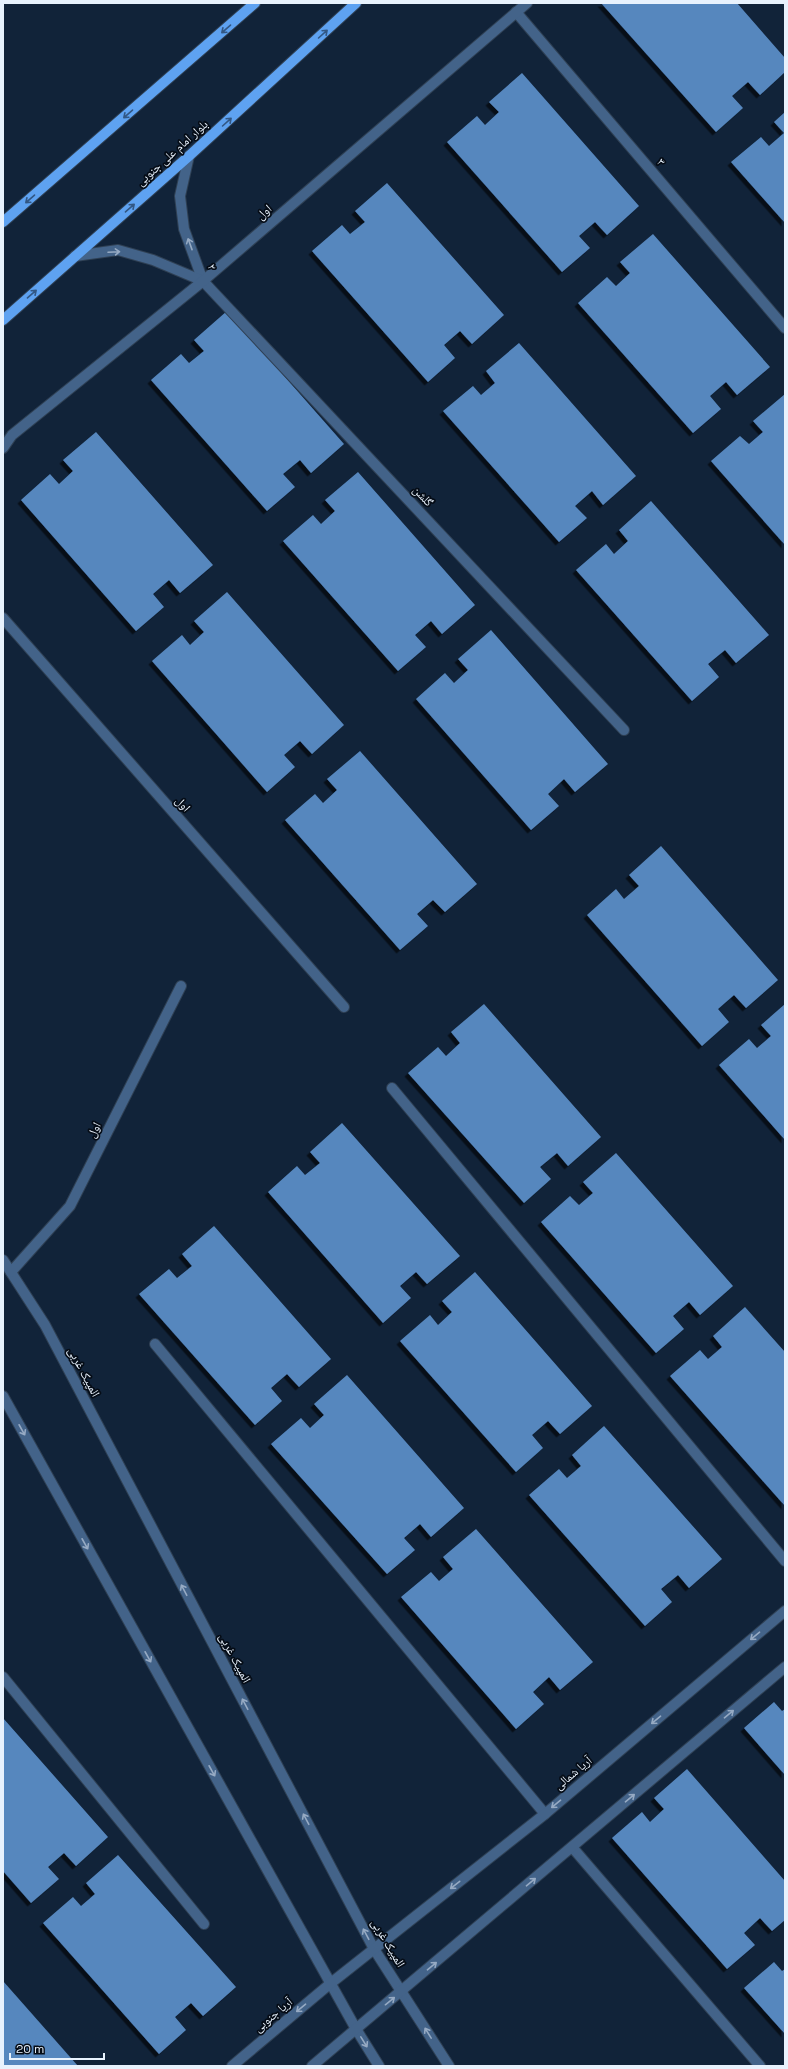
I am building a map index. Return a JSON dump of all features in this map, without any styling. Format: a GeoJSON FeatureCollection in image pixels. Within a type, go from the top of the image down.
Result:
{"type":"FeatureCollection","features":[{"type":"Feature","properties":{"kind":"main road"},"geometry":{"type":"LineString","coordinates":[[3,222],[255,3]]}},
{"type":"Feature","properties":{"kind":"main road","name":"بلوار امام علی جنوبی"},"geometry":{"type":"LineString","coordinates":[[3,320],[189,156],[356,3]]}},
{"type":"Feature","properties":{"kind":"street","name":"اول"},"geometry":{"type":"LineString","coordinates":[[3,448],[12,435],[203,281],[527,3]]}},
{"type":"Feature","properties":{"kind":"street","name":"۳"},"geometry":{"type":"LineString","coordinates":[[516,12],[785,328]]}},
{"type":"Feature","properties":{"kind":"street","name":"۲"},"geometry":{"type":"LineString","coordinates":[[189,156],[180,196],[184,228],[203,281]]}},
{"type":"Feature","properties":{"kind":"street","name":"۲"},"geometry":{"type":"LineString","coordinates":[[75,256],[118,250],[153,260],[203,281]]}},
{"type":"Feature","properties":{"kind":"street","name":"گلشن"},"geometry":{"type":"LineString","coordinates":[[203,281],[624,730]]}},
{"type":"Feature","properties":{"kind":"street","name":"اول"},"geometry":{"type":"LineString","coordinates":[[3,618],[344,1007]]}},
{"type":"Feature","properties":{"kind":"street","name":"اول"},"geometry":{"type":"LineString","coordinates":[[11,1272],[70,1206],[181,986]]}},
{"type":"Feature","properties":{"kind":"street"},"geometry":{"type":"LineString","coordinates":[[392,1088],[785,1562]]}},
{"type":"Feature","properties":{"kind":"street","name":"المپیک غربی"},"geometry":{"type":"LineString","coordinates":[[3,1260],[44,1325],[374,1949],[449,2066]]}},
{"type":"Feature","properties":{"kind":"street"},"geometry":{"type":"LineString","coordinates":[[155,1344],[545,1814]]}},
{"type":"Feature","properties":{"kind":"street"},"geometry":{"type":"LineString","coordinates":[[3,1396],[356,2029],[379,2066]]}},
{"type":"Feature","properties":{"kind":"street","name":"آریا شمالی"},"geometry":{"type":"LineString","coordinates":[[374,1949],[545,1814],[785,1611]]}},
{"type":"Feature","properties":{"kind":"street"},"geometry":{"type":"LineString","coordinates":[[312,2066],[785,1667]]}},
{"type":"Feature","properties":{"kind":"street"},"geometry":{"type":"LineString","coordinates":[[3,1677],[204,1924]]}},
{"type":"Feature","properties":{"kind":"street"},"geometry":{"type":"LineString","coordinates":[[572,1847],[760,2066]]}},
{"type":"Feature","properties":{"kind":"street","name":"آریا جنوبی"},"geometry":{"type":"LineString","coordinates":[[232,2066],[374,1949]]}},
{"type":"Feature","properties":{"kind":"building"},"geometry":{"type":"Polygon","coordinates":[[[601,3],[737,3],[785,58],[785,72],[760,95],[748,82],[732,96],[743,108],[716,132],[601,3]]]}},
{"type":"Feature","properties":{"kind":"building"},"geometry":{"type":"Polygon","coordinates":[[[522,73],[639,206],[607,235],[595,222],[579,236],[590,248],[562,272],[447,142],[477,116],[485,125],[499,112],[489,102],[522,73]]]}},
{"type":"Feature","properties":{"kind":"building"},"geometry":{"type":"Polygon","coordinates":[[[785,112],[785,223],[731,162],[761,137],[769,146],[784,133],[774,122],[785,112]]]}},
{"type":"Feature","properties":{"kind":"building"},"geometry":{"type":"Polygon","coordinates":[[[387,183],[504,315],[472,344],[460,331],[444,345],[455,358],[428,382],[312,251],[342,225],[350,234],[365,222],[355,211],[387,183]]]}},
{"type":"Feature","properties":{"kind":"building"},"geometry":{"type":"Polygon","coordinates":[[[653,234],[770,367],[737,395],[726,382],[710,396],[721,409],[693,433],[578,303],[607,277],[616,286],[630,273],[620,262],[653,234]]]}},
{"type":"Feature","properties":{"kind":"building"},"geometry":{"type":"Polygon","coordinates":[[[227,311],[344,444],[311,473],[300,460],[283,474],[295,487],[267,511],[151,380],[181,354],[189,363],[204,351],[194,340],[227,311]]]}},
{"type":"Feature","properties":{"kind":"building"},"geometry":{"type":"Polygon","coordinates":[[[519,343],[636,476],[603,505],[592,491],[575,506],[587,518],[559,542],[443,411],[473,386],[481,395],[495,383],[486,371],[519,343]]]}},
{"type":"Feature","properties":{"kind":"building"},"geometry":{"type":"Polygon","coordinates":[[[785,394],[785,545],[711,461],[740,436],[749,444],[763,432],[753,421],[785,394]]]}},
{"type":"Feature","properties":{"kind":"building"},"geometry":{"type":"Polygon","coordinates":[[[96,432],[213,565],[180,593],[169,580],[153,594],[164,607],[136,631],[21,500],[50,474],[59,484],[73,471],[63,460],[96,432]]]}},
{"type":"Feature","properties":{"kind":"building"},"geometry":{"type":"Polygon","coordinates":[[[358,472],[475,605],[442,634],[431,621],[415,635],[426,647],[398,671],[283,541],[313,515],[321,524],[335,511],[325,500],[358,472]]]}},
{"type":"Feature","properties":{"kind":"building"},"geometry":{"type":"Polygon","coordinates":[[[651,501],[769,635],[736,663],[725,650],[708,664],[719,677],[692,701],[576,570],[606,544],[614,554],[628,541],[619,530],[651,501]]]}},
{"type":"Feature","properties":{"kind":"building"},"geometry":{"type":"Polygon","coordinates":[[[227,592],[344,725],[312,754],[300,741],[284,755],[295,767],[267,792],[152,661],[182,635],[190,645],[204,632],[194,621],[227,592]]]}},
{"type":"Feature","properties":{"kind":"building"},"geometry":{"type":"Polygon","coordinates":[[[491,630],[608,764],[575,792],[564,779],[548,794],[559,806],[531,830],[416,699],[445,673],[454,683],[468,670],[458,659],[491,630]]]}},
{"type":"Feature","properties":{"kind":"building"},"geometry":{"type":"Polygon","coordinates":[[[360,751],[477,884],[445,912],[433,900],[417,914],[428,926],[400,950],[285,820],[315,794],[323,803],[337,790],[327,779],[360,751]]]}},
{"type":"Feature","properties":{"kind":"building"},"geometry":{"type":"Polygon","coordinates":[[[661,846],[778,980],[746,1008],[734,995],[718,1009],[729,1022],[702,1046],[587,915],[616,889],[624,899],[639,886],[629,875],[661,846]]]}},
{"type":"Feature","properties":{"kind":"building"},"geometry":{"type":"Polygon","coordinates":[[[484,1004],[601,1137],[568,1166],[557,1153],[540,1167],[551,1179],[524,1203],[408,1073],[438,1047],[446,1056],[460,1043],[451,1032],[484,1004]]]}},
{"type":"Feature","properties":{"kind":"building"},"geometry":{"type":"Polygon","coordinates":[[[785,1004],[785,1140],[719,1065],[749,1039],[757,1048],[771,1036],[761,1025],[785,1004]]]}},
{"type":"Feature","properties":{"kind":"building"},"geometry":{"type":"Polygon","coordinates":[[[342,1123],[460,1256],[427,1284],[416,1272],[400,1286],[411,1298],[383,1323],[268,1192],[297,1166],[305,1175],[320,1163],[310,1152],[342,1123]]]}},
{"type":"Feature","properties":{"kind":"building"},"geometry":{"type":"Polygon","coordinates":[[[616,1153],[733,1286],[700,1315],[689,1302],[673,1316],[684,1329],[656,1353],[541,1222],[570,1196],[579,1205],[593,1193],[583,1182],[616,1153]]]}},
{"type":"Feature","properties":{"kind":"building"},"geometry":{"type":"Polygon","coordinates":[[[214,1226],[331,1359],[299,1387],[287,1374],[271,1388],[282,1401],[255,1425],[139,1294],[169,1269],[177,1278],[192,1266],[182,1254],[214,1226]]]}},
{"type":"Feature","properties":{"kind":"building"},"geometry":{"type":"Polygon","coordinates":[[[475,1272],[592,1406],[560,1434],[548,1421],[532,1435],[543,1448],[516,1472],[400,1341],[430,1315],[438,1325],[452,1312],[442,1301],[475,1272]]]}},
{"type":"Feature","properties":{"kind":"building"},"geometry":{"type":"Polygon","coordinates":[[[745,1307],[785,1352],[785,1506],[670,1376],[700,1350],[708,1359],[722,1347],[713,1336],[745,1307]]]}},
{"type":"Feature","properties":{"kind":"building"},"geometry":{"type":"Polygon","coordinates":[[[347,1375],[464,1508],[431,1537],[420,1524],[404,1538],[415,1550],[387,1574],[271,1444],[301,1418],[310,1428],[324,1415],[314,1404],[347,1375]]]}},
{"type":"Feature","properties":{"kind":"building"},"geometry":{"type":"Polygon","coordinates":[[[604,1426],[722,1559],[689,1588],[678,1575],[661,1589],[672,1602],[645,1626],[529,1495],[559,1469],[567,1478],[581,1466],[572,1455],[604,1426]]]}},
{"type":"Feature","properties":{"kind":"building"},"geometry":{"type":"Polygon","coordinates":[[[476,1529],[593,1662],[560,1690],[549,1677],[533,1692],[544,1704],[516,1729],[401,1597],[431,1572],[439,1581],[453,1569],[443,1557],[476,1529]]]}},
{"type":"Feature","properties":{"kind":"building"},"geometry":{"type":"Polygon","coordinates":[[[774,1702],[782,1711],[785,1709],[785,1775],[744,1728],[774,1702]]]}},
{"type":"Feature","properties":{"kind":"building"},"geometry":{"type":"Polygon","coordinates":[[[3,1718],[108,1837],[76,1866],[64,1853],[48,1867],[59,1879],[31,1903],[3,1871],[3,1718]]]}},
{"type":"Feature","properties":{"kind":"building"},"geometry":{"type":"Polygon","coordinates":[[[687,1769],[785,1881],[785,1920],[772,1931],[760,1918],[744,1933],[755,1945],[727,1969],[612,1838],[642,1812],[650,1822],[664,1809],[654,1798],[687,1769]]]}},
{"type":"Feature","properties":{"kind":"building"},"geometry":{"type":"Polygon","coordinates":[[[118,1855],[236,1987],[203,2016],[191,2003],[175,2017],[186,2030],[159,2054],[43,1923],[73,1897],[81,1906],[95,1894],[86,1883],[118,1855]]]}},
{"type":"Feature","properties":{"kind":"building"},"geometry":{"type":"Polygon","coordinates":[[[774,1962],[782,1971],[785,1969],[785,2034],[744,1988],[774,1962]]]}},
{"type":"Feature","properties":{"kind":"building"},"geometry":{"type":"Polygon","coordinates":[[[3,1981],[78,2066],[3,2066],[3,1981]]]}}]}
